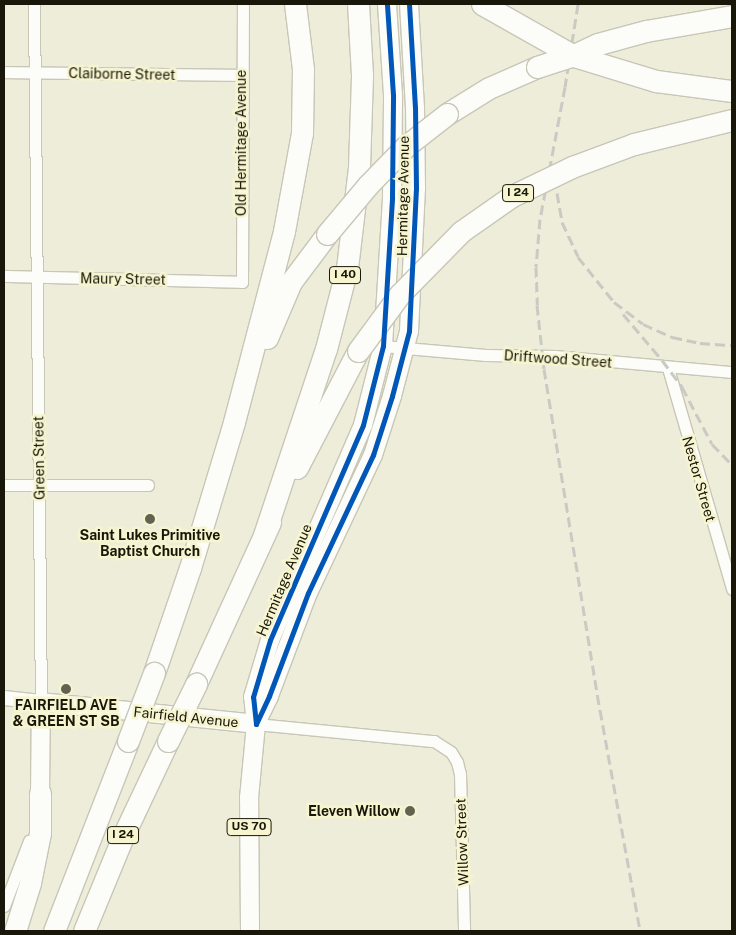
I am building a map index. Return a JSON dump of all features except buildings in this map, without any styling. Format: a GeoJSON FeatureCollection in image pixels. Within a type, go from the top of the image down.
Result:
{"type":"FeatureCollection","features":[{"type":"Feature","properties":{"kind":"highway"},"geometry":{"type":"LineString","coordinates":[[234,422],[284,231],[302,133],[303,69],[295,4]]}},
{"type":"Feature","properties":{"kind":"highway","name":"I 40"},"geometry":{"type":"LineString","coordinates":[[264,535],[326,349],[347,268],[360,167],[362,76],[358,4]]}},
{"type":"Feature","properties":{"kind":"highway"},"geometry":{"type":"LineString","coordinates":[[482,4],[574,56],[656,80],[732,91]]}},
{"type":"Feature","properties":{"kind":"highway","name":"I 24"},"geometry":{"type":"LineString","coordinates":[[54,931],[154,673],[190,568],[234,422],[291,282],[327,234],[368,185],[406,146],[447,114],[489,88],[537,67],[574,55],[598,44],[646,31],[732,16]]}},
{"type":"Feature","properties":{"kind":"highway","name":"I 24"},"geometry":{"type":"LineString","coordinates":[[84,931],[124,834],[320,420],[358,351],[407,287],[462,231],[512,196],[572,167],[634,144],[732,120]]}},
{"type":"Feature","properties":{"kind":"highway"},"geometry":{"type":"LineString","coordinates":[[15,931],[30,883],[40,833],[40,793]]}},
{"type":"Feature","properties":{"kind":"main road","name":"Hermitage Avenue"},"geometry":{"type":"LineString","coordinates":[[250,931],[248,798],[256,724],[254,697],[270,640],[363,425],[383,346],[392,178],[393,95],[388,4]]}},
{"type":"Feature","properties":{"kind":"main road","name":"Hermitage Avenue"},"geometry":{"type":"LineString","coordinates":[[256,724],[269,696],[285,649],[308,593],[372,455],[406,346],[409,331],[416,188],[416,108],[408,4]]}},
{"type":"Feature","properties":{"kind":"main road","name":"Fairfield Avenue"},"geometry":{"type":"LineString","coordinates":[[41,702],[256,724]]}},
{"type":"Feature","properties":{"kind":"main road","name":"Green Street"},"geometry":{"type":"LineString","coordinates":[[40,793],[41,702]]}},
{"type":"Feature","properties":{"kind":"street","name":"Green Street"},"geometry":{"type":"LineString","coordinates":[[34,4],[41,702]]}},
{"type":"Feature","properties":{"kind":"street","name":"Old Hermitage Avenue"},"geometry":{"type":"LineString","coordinates":[[242,282],[241,76],[243,4]]}},
{"type":"Feature","properties":{"kind":"street","name":"Claiborne Street"},"geometry":{"type":"LineString","coordinates":[[4,72],[241,76]]}},
{"type":"Feature","properties":{"kind":"street","name":"Maury Street"},"geometry":{"type":"LineString","coordinates":[[4,276],[242,282]]}},
{"type":"Feature","properties":{"kind":"street","name":"Driftwood Street"},"geometry":{"type":"LineString","coordinates":[[383,346],[406,346],[486,355],[555,356],[668,368],[732,372]]}},
{"type":"Feature","properties":{"kind":"street","name":"Nestor Street"},"geometry":{"type":"LineString","coordinates":[[668,368],[732,589]]}},
{"type":"Feature","properties":{"kind":"street"},"geometry":{"type":"LineString","coordinates":[[4,485],[148,485]]}},
{"type":"Feature","properties":{"kind":"street","name":"Fairfield Avenue"},"geometry":{"type":"LineString","coordinates":[[4,698],[41,702]]}},
{"type":"Feature","properties":{"kind":"street","name":"Fairfield Avenue"},"geometry":{"type":"LineString","coordinates":[[256,724],[434,742],[445,746],[453,755]]}},
{"type":"Feature","properties":{"kind":"street","name":"Willow Street"},"geometry":{"type":"LineString","coordinates":[[453,755],[460,774],[464,931]]}},
{"type":"Feature","properties":{"kind":"street","name":"Green Street"},"geometry":{"type":"LineString","coordinates":[[4,906],[27,850],[40,793]]}},
{"type":"Feature","properties":{"kind":"railway"},"geometry":{"type":"LineString","coordinates":[[578,4],[565,87],[540,219],[536,267],[537,305],[544,369],[600,710],[640,931]]}},
{"type":"Feature","properties":{"kind":"railway"},"geometry":{"type":"LineString","coordinates":[[555,163],[557,193],[562,222],[578,257],[614,302],[643,324],[672,337],[700,343],[732,345]]}},
{"type":"Feature","properties":{"kind":"railway"},"geometry":{"type":"LineString","coordinates":[[623,314],[682,387],[712,444],[732,465]]}},
{"type":"Feature","properties":{"kind":"cycle path"},"geometry":{"type":"LineString","coordinates":[[256,724],[253,697],[270,640],[363,425],[383,346],[392,197],[393,95],[387,4]]}},
{"type":"Feature","properties":{"kind":"cycle path"},"geometry":{"type":"LineString","coordinates":[[256,724],[269,696],[308,593],[373,455],[392,396],[409,331],[416,188],[415,108],[409,4]]}},
{"type":"Feature","properties":{"kind":"place","name":"Saint Lukes Primitive Baptist Church"},"geometry":{"type":"Point","coordinates":[150,519]}},
{"type":"Feature","properties":{"kind":"place","name":"FAIRFIELD AVE & GREEN ST SB"},"geometry":{"type":"Point","coordinates":[66,689]}},
{"type":"Feature","properties":{"kind":"place","name":"Eleven Willow"},"geometry":{"type":"Point","coordinates":[410,811]}}]}
